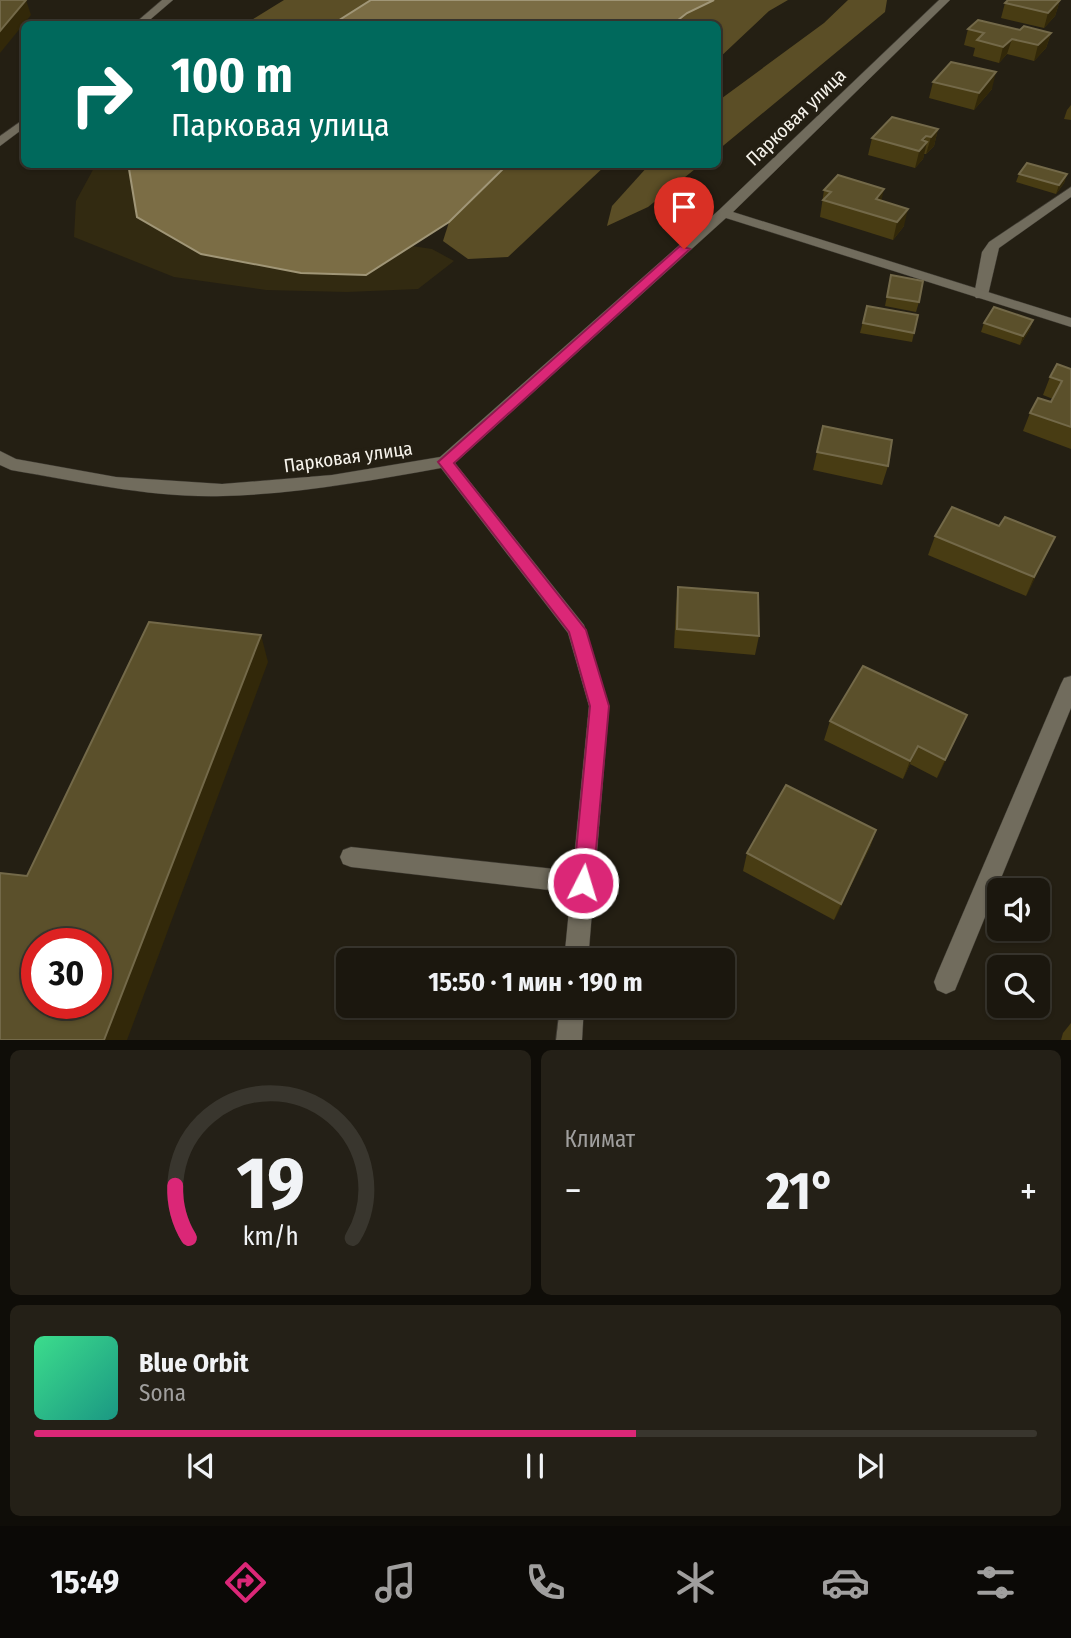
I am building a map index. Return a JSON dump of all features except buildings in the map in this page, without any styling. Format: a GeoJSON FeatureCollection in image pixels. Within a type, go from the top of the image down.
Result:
{"type":"FeatureCollection","features":[{"type":"Feature","properties":{"kind":"street"},"geometry":{"type":"LineString","coordinates":[[143,21],[168,0]]}},
{"type":"Feature","properties":{"kind":"street","name":"Парковая улица"},"geometry":{"type":"LineString","coordinates":[[4,464],[116,483],[222,490],[332,481],[445,462],[724,213],[945,0]]}},
{"type":"Feature","properties":{"kind":"street"},"geometry":{"type":"LineString","coordinates":[[0,142],[21,124]]}},
{"type":"Feature","properties":{"kind":"street"},"geometry":{"type":"LineString","coordinates":[[981,295],[989,253],[994,245],[1071,191]]}},
{"type":"Feature","properties":{"kind":"street"},"geometry":{"type":"LineString","coordinates":[[724,213],[1071,323]]}},
{"type":"Feature","properties":{"kind":"street"},"geometry":{"type":"LineString","coordinates":[[445,462],[577,630],[599,706],[577,948]]}},
{"type":"Feature","properties":{"kind":"street"},"geometry":{"type":"LineString","coordinates":[[946,982],[1071,684]]}},
{"type":"Feature","properties":{"kind":"street"},"geometry":{"type":"LineString","coordinates":[[351,857],[583,883]]}},
{"type":"Feature","properties":{"kind":"street"},"geometry":{"type":"LineString","coordinates":[[569,1040],[571,1018]]}},
{"type":"Feature","properties":{"kind":"shaded area"},"geometry":{"type":"Polygon","coordinates":[[[284,0],[371,0],[338,21],[250,21],[284,0]]]}},
{"type":"Feature","properties":{"kind":"shaded area"},"geometry":{"type":"Polygon","coordinates":[[[371,0],[714,0],[677,21],[338,21],[371,0]]]}},
{"type":"Feature","properties":{"kind":"shaded area"},"geometry":{"type":"Polygon","coordinates":[[[714,0],[788,0],[769,11],[721,56],[721,21],[677,21],[714,0]]]}},
{"type":"Feature","properties":{"kind":"shaded area"},"geometry":{"type":"Polygon","coordinates":[[[848,0],[887,0],[885,12],[721,148],[721,99],[824,23],[848,0]]]}},
{"type":"Feature","properties":{"kind":"shaded area"},"geometry":{"type":"Polygon","coordinates":[[[94,168],[130,168],[366,275],[412,246],[432,249],[454,261],[418,289],[347,292],[266,290],[174,277],[74,237],[76,201],[94,168]]]}},
{"type":"Feature","properties":{"kind":"shaded area"},"geometry":{"type":"Polygon","coordinates":[[[504,168],[603,168],[508,257],[468,259],[443,241],[449,222],[504,168]]]}},
{"type":"Feature","properties":{"kind":"shaded area"},"geometry":{"type":"Polygon","coordinates":[[[504,168],[449,222],[366,275],[301,273],[201,254],[137,217],[129,169],[504,168]]]}},
{"type":"Feature","properties":{"kind":"shaded area"},"geometry":{"type":"Polygon","coordinates":[[[646,168],[696,168],[648,207],[607,226],[612,206],[646,168]]]}},
{"type":"Feature","properties":{"kind":"route"},"geometry":{"type":"LineString","coordinates":[[583,883],[599,706],[577,630],[445,462],[684,249]]}}]}
